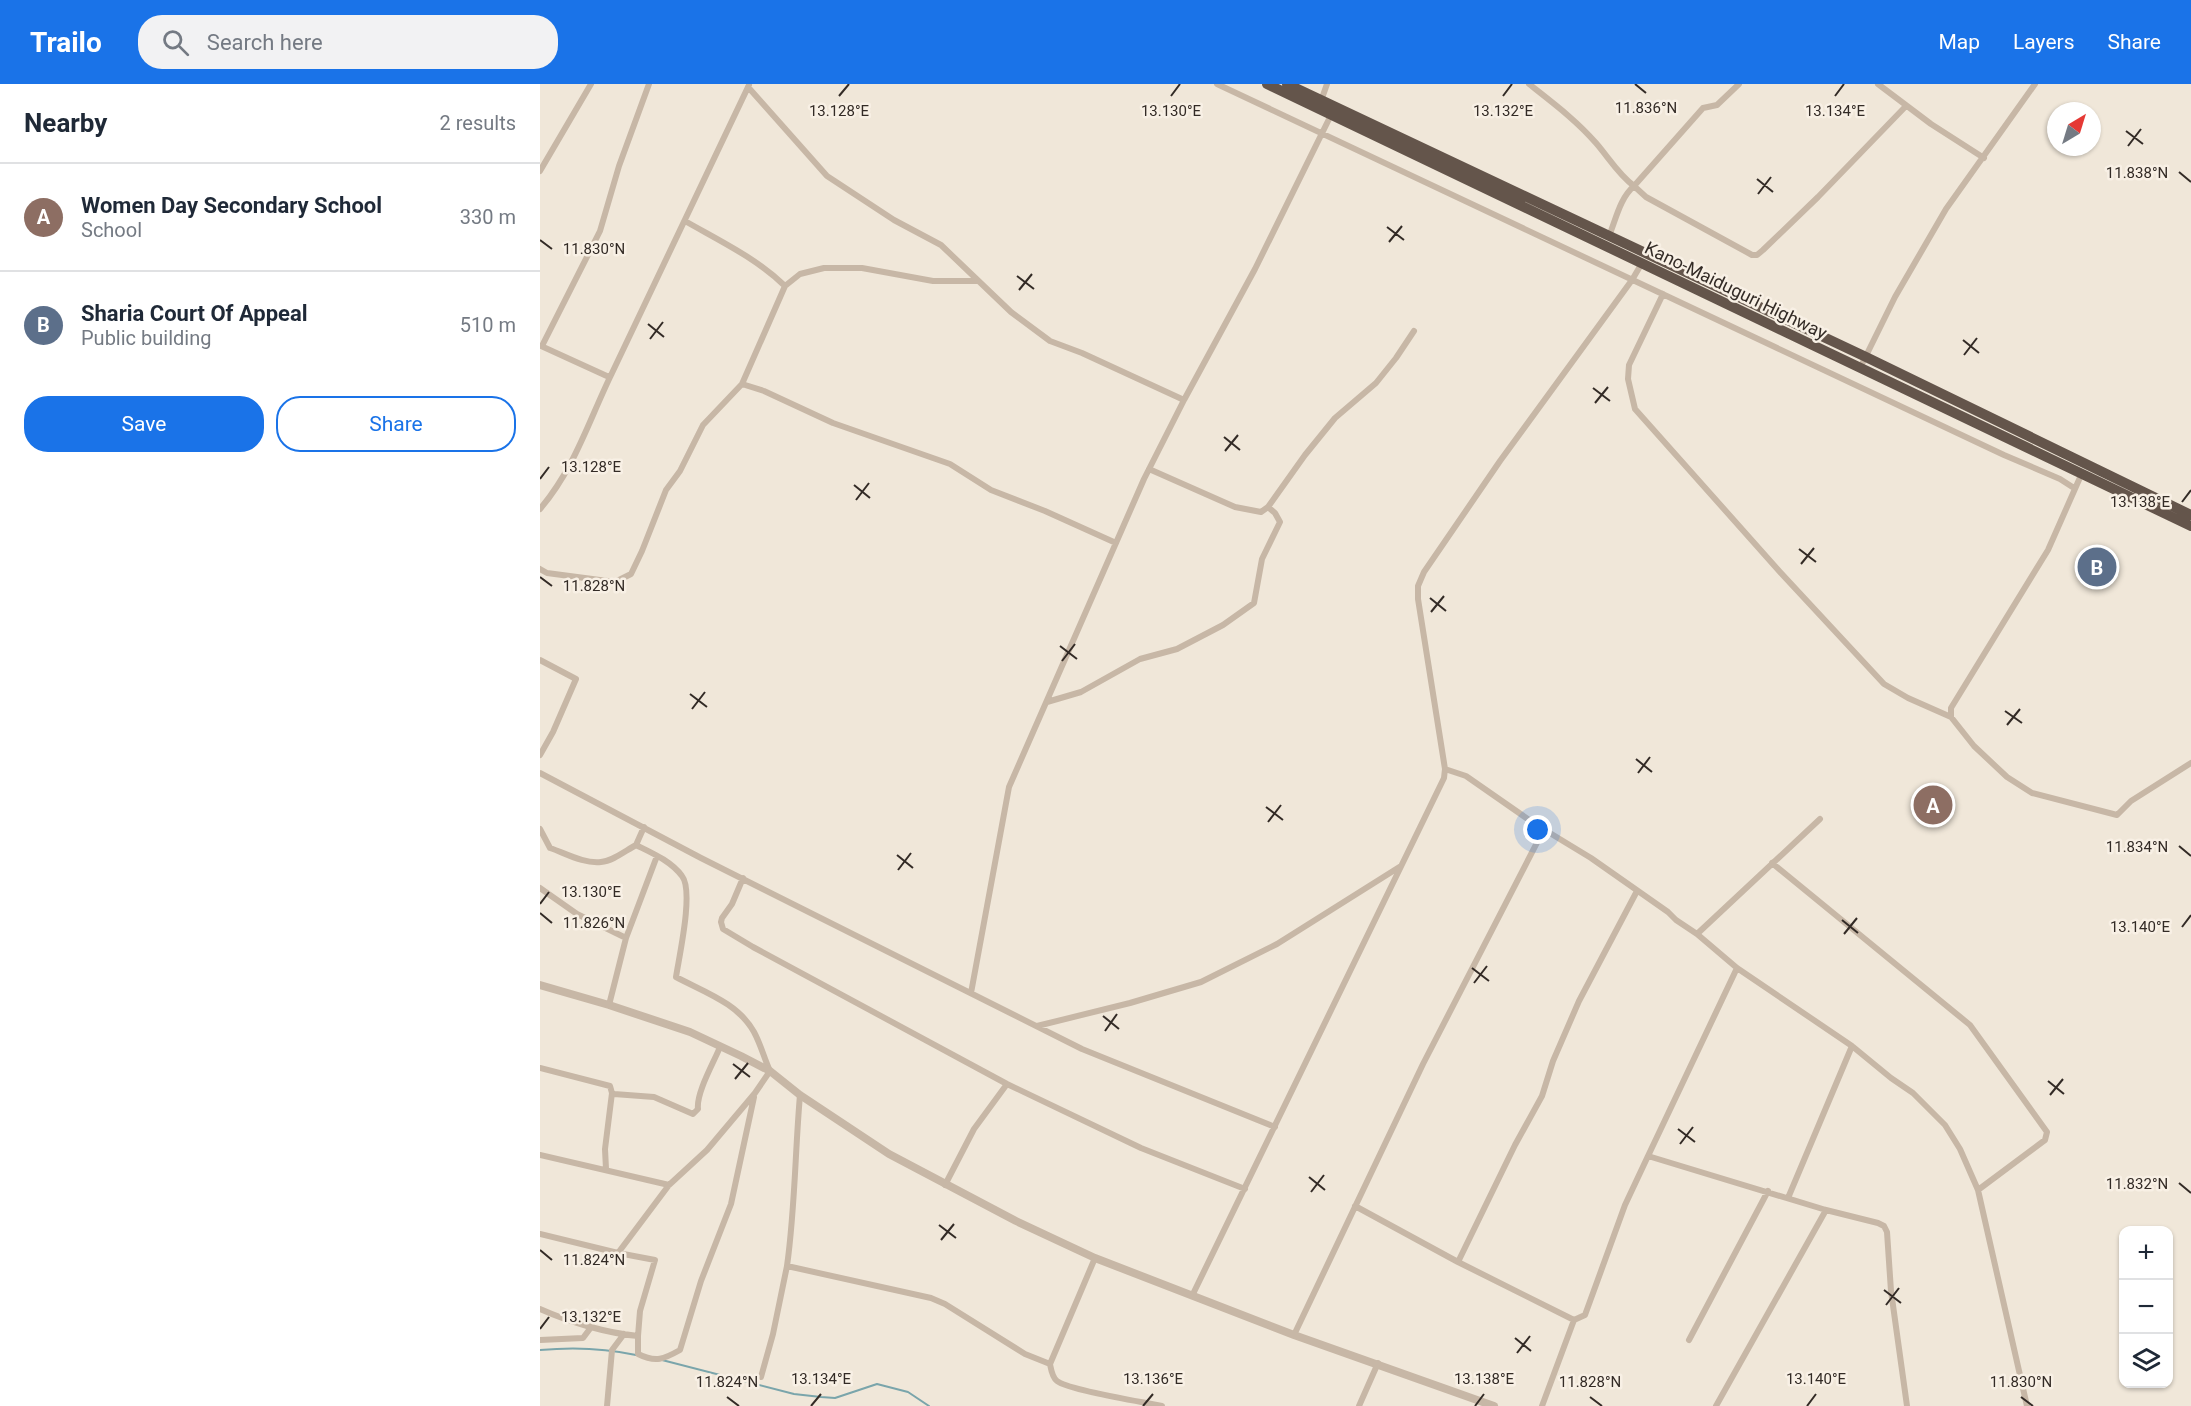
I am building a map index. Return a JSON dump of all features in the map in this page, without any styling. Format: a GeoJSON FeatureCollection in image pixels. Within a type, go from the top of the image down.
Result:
{"type":"FeatureCollection","features":[{"type":"Feature","properties":{"kind":"highway","name":"Kano-Maiduguri Highway"},"geometry":{"type":"LineString","coordinates":[[1268,84],[2191,526]]}},
{"type":"Feature","properties":{"kind":"highway","name":"Kano-Maiduguri Highway"},"geometry":{"type":"LineString","coordinates":[[1287,84],[1866,357],[2191,515]]}},
{"type":"Feature","properties":{"kind":"street"},"geometry":{"type":"LineString","coordinates":[[540,171],[591,84]]}},
{"type":"Feature","properties":{"kind":"street"},"geometry":{"type":"LineString","coordinates":[[609,377],[541,346],[600,231],[619,166],[649,84]]}},
{"type":"Feature","properties":{"kind":"street"},"geometry":{"type":"LineString","coordinates":[[1216,84],[2060,479],[2074,488]]}},
{"type":"Feature","properties":{"kind":"street"},"geometry":{"type":"LineString","coordinates":[[1322,101],[1327,84]]}},
{"type":"Feature","properties":{"kind":"street"},"geometry":{"type":"LineString","coordinates":[[1529,84],[1573,118],[1598,145],[1622,177],[1646,196],[1744,252],[1757,255],[1818,197],[1906,106]]}},
{"type":"Feature","properties":{"kind":"street"},"geometry":{"type":"LineString","coordinates":[[1609,236],[1621,209],[1624,195],[1702,108],[1717,105],[1739,84]]}},
{"type":"Feature","properties":{"kind":"street"},"geometry":{"type":"LineString","coordinates":[[1878,84],[1931,124],[1984,158]]}},
{"type":"Feature","properties":{"kind":"street"},"geometry":{"type":"LineString","coordinates":[[1860,368],[1895,297],[1946,209],[2035,84]]}},
{"type":"Feature","properties":{"kind":"street"},"geometry":{"type":"LineString","coordinates":[[540,509],[575,457],[609,377],[748,86],[827,176],[864,201],[941,246],[1011,312],[1050,341],[1184,400]]}},
{"type":"Feature","properties":{"kind":"street"},"geometry":{"type":"LineString","coordinates":[[971,993],[1009,787],[1149,469],[1255,269],[1331,115]]}},
{"type":"Feature","properties":{"kind":"street"},"geometry":{"type":"LineString","coordinates":[[685,221],[742,253],[772,273],[785,286]]}},
{"type":"Feature","properties":{"kind":"street"},"geometry":{"type":"LineString","coordinates":[[1192,1296],[1444,778],[1418,586],[1424,573],[1500,461],[1642,263]]}},
{"type":"Feature","properties":{"kind":"street"},"geometry":{"type":"LineString","coordinates":[[540,569],[547,573],[615,582],[631,574],[666,490],[680,471],[703,425],[742,384],[746,370],[785,286],[800,274],[824,268],[862,268],[933,281],[977,280]]}},
{"type":"Feature","properties":{"kind":"street"},"geometry":{"type":"LineString","coordinates":[[1663,294],[1629,365],[1628,379],[1635,410],[1795,590],[1884,684],[1908,698],[1952,717],[1974,746],[2007,777],[2032,793],[2117,815],[2131,801],[2191,763]]}},
{"type":"Feature","properties":{"kind":"street"},"geometry":{"type":"LineString","coordinates":[[1149,469],[1243,510],[1261,512],[1268,507],[1335,418],[1376,383],[1414,330]]}},
{"type":"Feature","properties":{"kind":"street"},"geometry":{"type":"LineString","coordinates":[[742,384],[764,391],[796,408],[833,423],[950,464],[991,490],[1116,543]]}},
{"type":"Feature","properties":{"kind":"street"},"geometry":{"type":"LineString","coordinates":[[1952,717],[1952,708],[2048,550],[2082,473]]}},
{"type":"Feature","properties":{"kind":"street"},"geometry":{"type":"LineString","coordinates":[[1047,702],[1081,692],[1140,660],[1177,649],[1223,625],[1254,603],[1262,559],[1280,522],[1268,507]]}},
{"type":"Feature","properties":{"kind":"street"},"geometry":{"type":"LineString","coordinates":[[540,660],[576,679],[553,732],[540,755]]}},
{"type":"Feature","properties":{"kind":"street"},"geometry":{"type":"LineString","coordinates":[[1444,769],[1466,776],[1591,858],[1697,934],[1737,968],[1852,1046],[1913,1093],[1946,1125],[1960,1149],[1978,1190],[2027,1406]]}},
{"type":"Feature","properties":{"kind":"street"},"geometry":{"type":"LineString","coordinates":[[540,773],[701,858],[1092,1054],[1275,1127]]}},
{"type":"Feature","properties":{"kind":"street"},"geometry":{"type":"LineString","coordinates":[[1697,934],[1820,819]]}},
{"type":"Feature","properties":{"kind":"street"},"geometry":{"type":"LineString","coordinates":[[540,829],[550,848],[591,862],[602,862],[636,845],[644,827]]}},
{"type":"Feature","properties":{"kind":"street"},"geometry":{"type":"LineString","coordinates":[[1294,1335],[1423,1064],[1544,828]]}},
{"type":"Feature","properties":{"kind":"street"},"geometry":{"type":"LineString","coordinates":[[636,845],[657,856],[684,877],[686,887],[684,932],[676,977],[743,1016],[754,1032],[770,1071]]}},
{"type":"Feature","properties":{"kind":"street"},"geometry":{"type":"LineString","coordinates":[[609,1005],[626,938],[657,856]]}},
{"type":"Feature","properties":{"kind":"street"},"geometry":{"type":"LineString","coordinates":[[1772,863],[1970,1025],[2047,1132],[2045,1140],[1978,1190]]}},
{"type":"Feature","properties":{"kind":"street"},"geometry":{"type":"LineString","coordinates":[[1036,1026],[1108,1009],[1202,982],[1277,944],[1401,866]]}},
{"type":"Feature","properties":{"kind":"street"},"geometry":{"type":"LineString","coordinates":[[743,878],[732,904],[722,918],[723,929],[1007,1084],[1141,1148],[1245,1190]]}},
{"type":"Feature","properties":{"kind":"street"},"geometry":{"type":"LineString","coordinates":[[540,888],[577,914],[626,938]]}},
{"type":"Feature","properties":{"kind":"street"},"geometry":{"type":"LineString","coordinates":[[1458,1262],[1515,1145],[1542,1096],[1553,1061],[1579,1001],[1637,891]]}},
{"type":"Feature","properties":{"kind":"street"},"geometry":{"type":"LineString","coordinates":[[1542,1406],[1574,1320],[1585,1315],[1625,1205],[1737,968]]}},
{"type":"Feature","properties":{"kind":"street"},"geometry":{"type":"LineString","coordinates":[[540,985],[690,1032],[770,1071],[800,1095],[889,1154],[945,1185],[1095,1258],[1294,1335],[1494,1406]]}},
{"type":"Feature","properties":{"kind":"street"},"geometry":{"type":"LineString","coordinates":[[1788,1197],[1852,1046]]}},
{"type":"Feature","properties":{"kind":"street"},"geometry":{"type":"LineString","coordinates":[[612,1093],[654,1097],[693,1114],[698,1109],[697,1104],[702,1089],[720,1047]]}},
{"type":"Feature","properties":{"kind":"street"},"geometry":{"type":"LineString","coordinates":[[540,1068],[610,1086],[612,1093],[605,1149],[606,1169]]}},
{"type":"Feature","properties":{"kind":"street"},"geometry":{"type":"LineString","coordinates":[[618,1253],[669,1185],[706,1150],[770,1071]]}},
{"type":"Feature","properties":{"kind":"street"},"geometry":{"type":"LineString","coordinates":[[945,1185],[974,1129],[1007,1084]]}},
{"type":"Feature","properties":{"kind":"street"},"geometry":{"type":"LineString","coordinates":[[540,1233],[656,1260],[640,1311],[638,1353],[651,1360],[668,1357],[680,1350],[701,1281],[731,1204],[754,1093]]}},
{"type":"Feature","properties":{"kind":"street"},"geometry":{"type":"LineString","coordinates":[[761,1377],[773,1335],[787,1266],[793,1219],[794,1156],[800,1095]]}},
{"type":"Feature","properties":{"kind":"street"},"geometry":{"type":"LineString","coordinates":[[540,1155],[669,1185]]}},
{"type":"Feature","properties":{"kind":"street"},"geometry":{"type":"LineString","coordinates":[[1648,1156],[1884,1226],[1887,1232],[1892,1301],[1907,1406]]}},
{"type":"Feature","properties":{"kind":"street"},"geometry":{"type":"LineString","coordinates":[[1689,1340],[1768,1191]]}},
{"type":"Feature","properties":{"kind":"street"},"geometry":{"type":"LineString","coordinates":[[1355,1206],[1458,1262],[1574,1320]]}},
{"type":"Feature","properties":{"kind":"street"},"geometry":{"type":"LineString","coordinates":[[1716,1406],[1826,1210]]}},
{"type":"Feature","properties":{"kind":"street"},"geometry":{"type":"LineString","coordinates":[[1095,1258],[1050,1364],[1051,1372],[1056,1381],[1074,1388],[1162,1406]]}},
{"type":"Feature","properties":{"kind":"street"},"geometry":{"type":"LineString","coordinates":[[787,1266],[931,1298],[945,1304],[1025,1354],[1050,1364]]}},
{"type":"Feature","properties":{"kind":"street"},"geometry":{"type":"LineString","coordinates":[[540,1309],[592,1326],[638,1336]]}},
{"type":"Feature","properties":{"kind":"street"},"geometry":{"type":"LineString","coordinates":[[540,1340],[583,1338],[592,1326]]}},
{"type":"Feature","properties":{"kind":"street"},"geometry":{"type":"LineString","coordinates":[[607,1406],[612,1350],[624,1334]]}},
{"type":"Feature","properties":{"kind":"street"},"geometry":{"type":"LineString","coordinates":[[1359,1406],[1378,1363]]}},
{"type":"Feature","properties":{"kind":"waterway"},"geometry":{"type":"LineString","coordinates":[[540,1350],[588,1349],[636,1355]]}},
{"type":"Feature","properties":{"kind":"waterway"},"geometry":{"type":"LineString","coordinates":[[662,1360],[794,1394],[835,1398],[877,1384],[908,1392],[929,1406]]}},
{"type":"Feature","properties":{"kind":"place","name":"Sharia Court Of Appeal"},"geometry":{"type":"Point","coordinates":[2097,567]}},
{"type":"Feature","properties":{"kind":"place","name":"Women Day Secondary School"},"geometry":{"type":"Point","coordinates":[1933,805]}}]}
